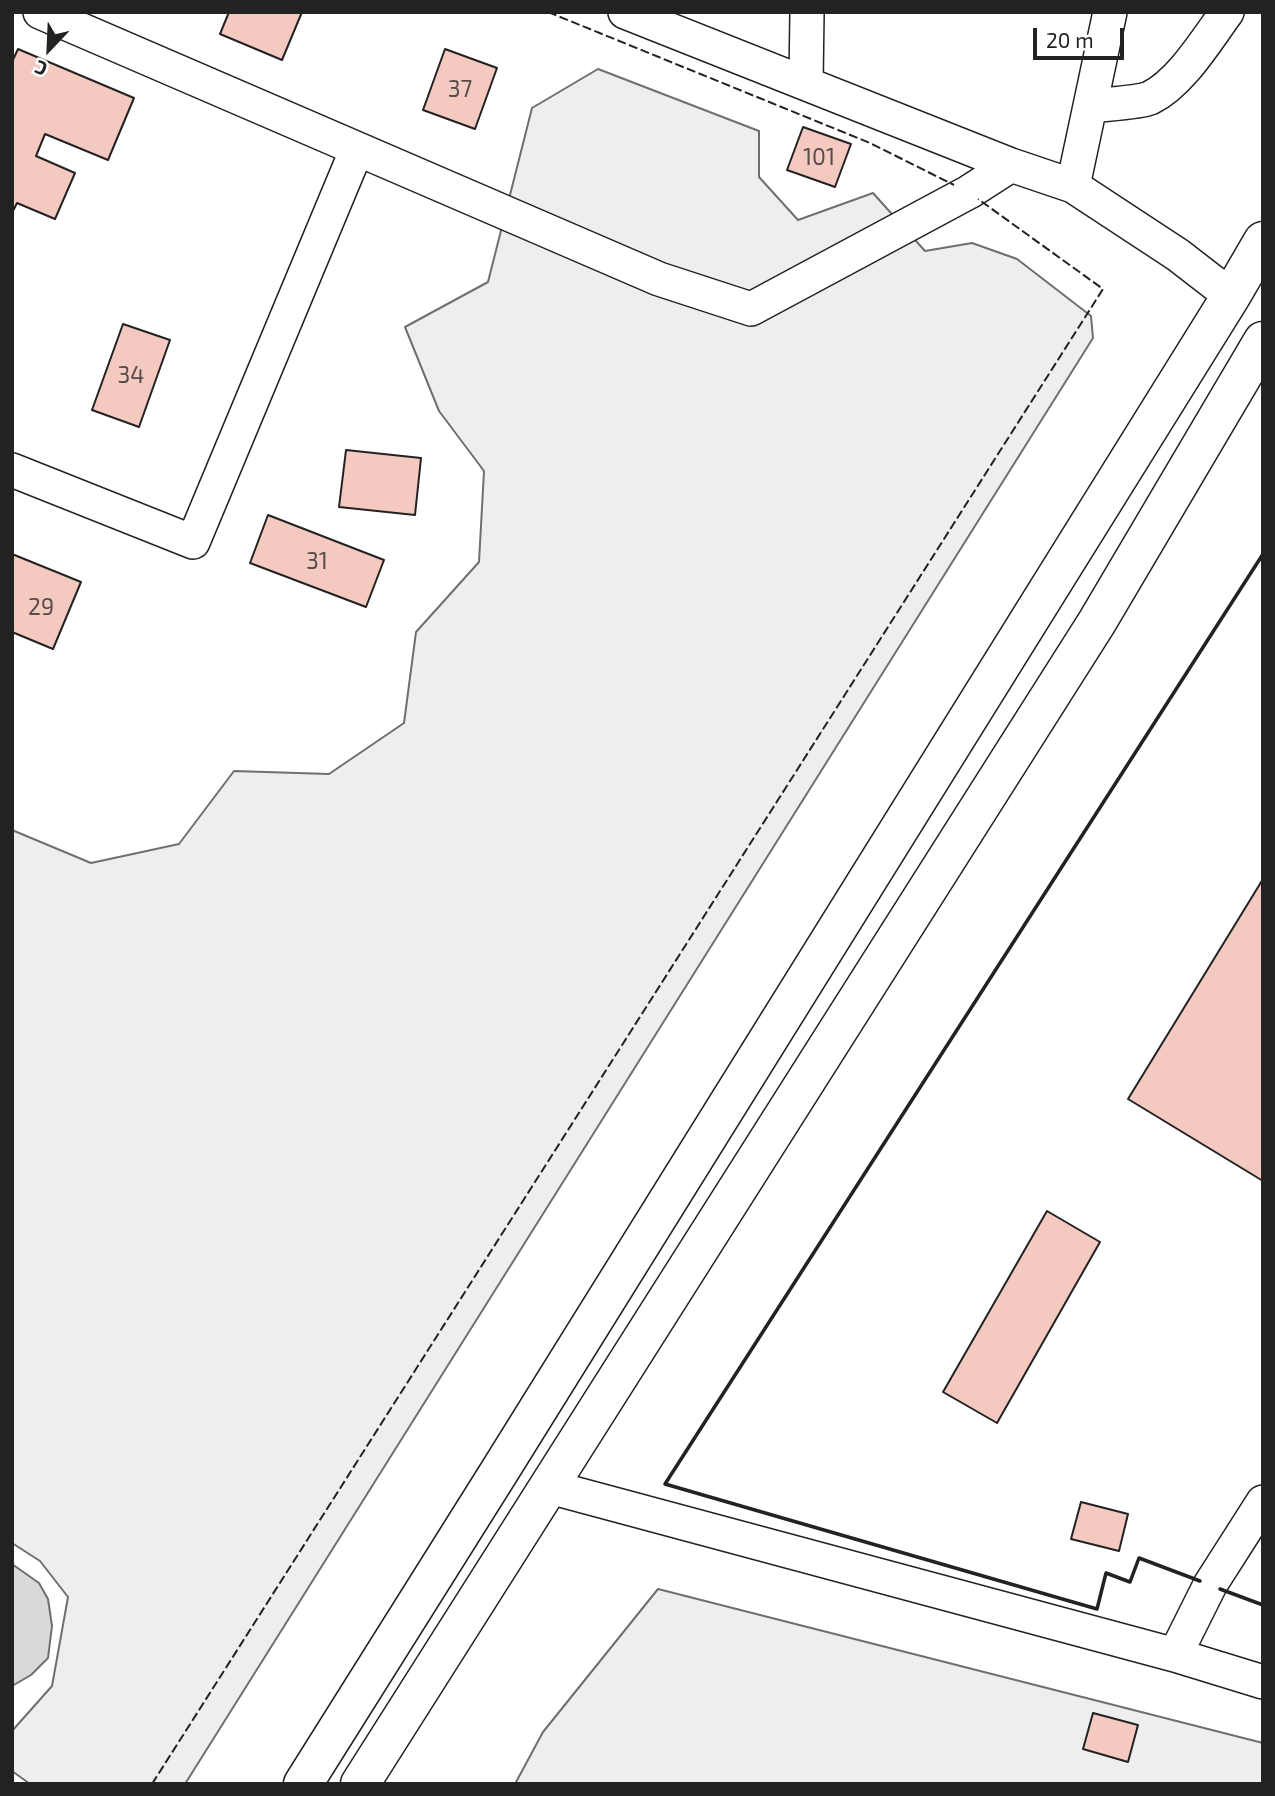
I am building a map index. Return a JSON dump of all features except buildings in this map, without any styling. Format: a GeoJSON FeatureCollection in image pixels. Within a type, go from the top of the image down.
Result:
{"type":"FeatureCollection","features":[{"type":"Feature","properties":{"kind":"highway"},"geometry":{"type":"LineString","coordinates":[[303,1784],[1263,242]]}},
{"type":"Feature","properties":{"kind":"highway"},"geometry":{"type":"LineString","coordinates":[[360,1784],[1097,622],[1263,341]]}},
{"type":"Feature","properties":{"kind":"street"},"geometry":{"type":"LineString","coordinates":[[40,12],[659,279],[751,309],[969,192],[1011,165]]}},
{"type":"Feature","properties":{"kind":"street"},"geometry":{"type":"LineString","coordinates":[[625,12],[1011,165],[1073,186],[1178,255],[1231,296]]}},
{"type":"Feature","properties":{"kind":"street"},"geometry":{"type":"LineString","coordinates":[[806,83],[807,12]]}},
{"type":"Feature","properties":{"kind":"street"},"geometry":{"type":"LineString","coordinates":[[1073,186],[1110,12]]}},
{"type":"Feature","properties":{"kind":"street"},"geometry":{"type":"LineString","coordinates":[[1090,106],[1148,99],[1165,88],[1182,72],[1227,12]]}},
{"type":"Feature","properties":{"kind":"street"},"geometry":{"type":"LineString","coordinates":[[12,470],[193,542],[357,149]]}},
{"type":"Feature","properties":{"kind":"street"},"geometry":{"type":"LineString","coordinates":[[550,1487],[1175,1655],[1263,1682]]}},
{"type":"Feature","properties":{"kind":"street"},"geometry":{"type":"LineString","coordinates":[[1175,1655],[1210,1585],[1263,1502]]}},
{"type":"Feature","properties":{"kind":"shaded area"},"geometry":{"type":"Polygon","coordinates":[[[598,69],[759,131],[759,177],[798,220],[873,193],[925,251],[972,243],[1017,259],[1091,316],[1093,338],[185,1784],[30,1784],[12,1771],[12,1731],[52,1686],[68,1597],[40,1561],[12,1543],[12,830],[91,863],[179,844],[234,771],[329,774],[404,723],[416,632],[479,562],[484,471],[439,411],[405,327],[488,282],[532,108],[598,69]]]}},
{"type":"Feature","properties":{"kind":"shaded area"},"geometry":{"type":"Polygon","coordinates":[[[12,1564],[39,1583],[48,1599],[52,1626],[48,1658],[31,1675],[12,1686],[12,1564]]]}},
{"type":"Feature","properties":{"kind":"shaded area"},"geometry":{"type":"Polygon","coordinates":[[[658,1589],[1263,1743],[1263,1784],[515,1784],[543,1732],[658,1589]]]}},
{"type":"Feature","properties":{"kind":"fence"},"geometry":{"type":"LineString","coordinates":[[548,12],[870,143],[954,185]]}},
{"type":"Feature","properties":{"kind":"fence"},"geometry":{"type":"LineString","coordinates":[[152,1784],[1103,289],[978,199]]}},
{"type":"Feature","properties":{"kind":"wall"},"geometry":{"type":"LineString","coordinates":[[1200,1581],[1139,1558],[1130,1582],[1106,1573],[1097,1609],[665,1484],[1263,554]]}},
{"type":"Feature","properties":{"kind":"wall"},"geometry":{"type":"LineString","coordinates":[[1220,1589],[1263,1605]]}}]}
